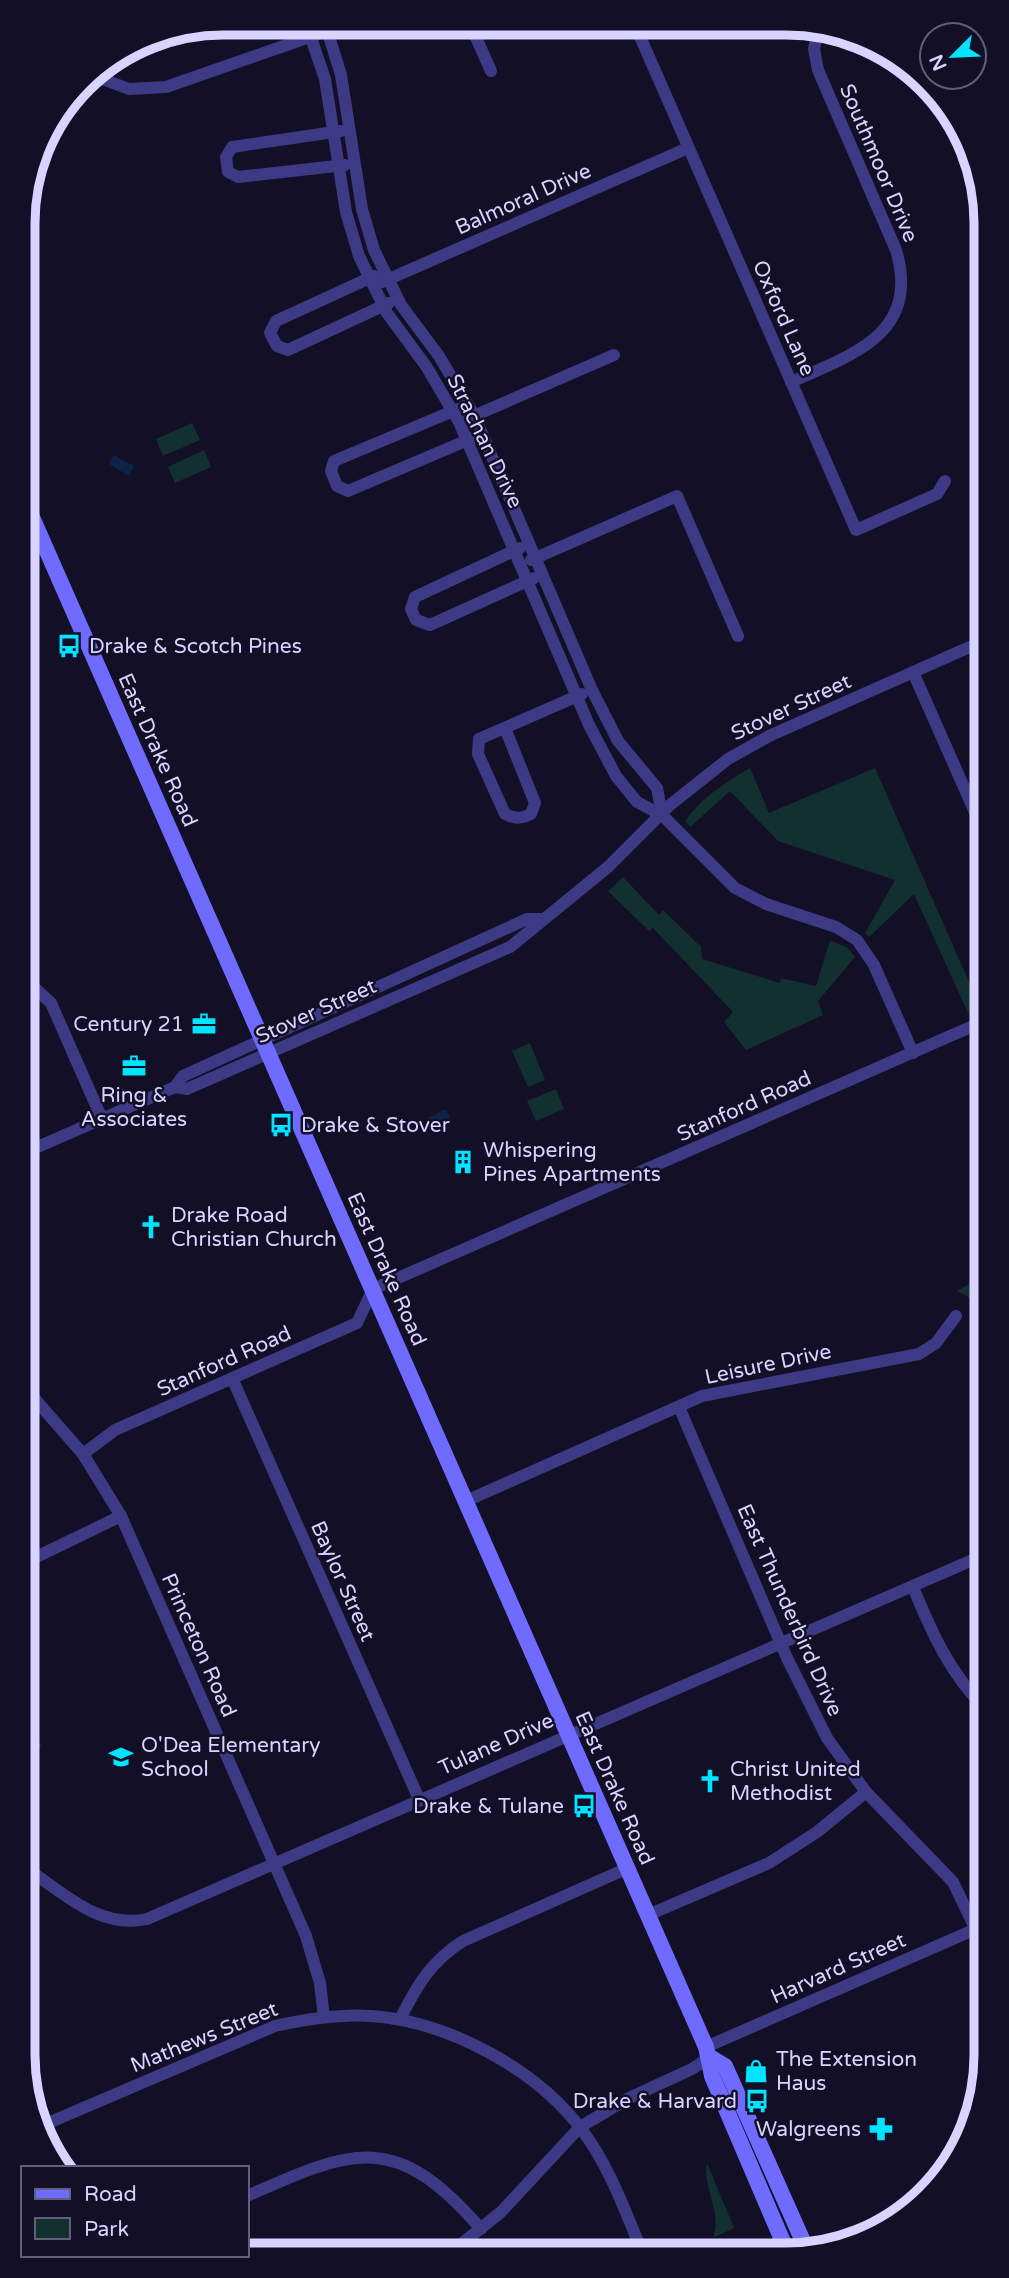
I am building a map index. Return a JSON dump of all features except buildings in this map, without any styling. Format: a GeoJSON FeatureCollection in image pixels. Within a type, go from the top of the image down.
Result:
{"type":"FeatureCollection","features":[{"type":"Feature","properties":{"kind":"main road","name":"East Drake Road"},"geometry":{"type":"LineString","coordinates":[[35,524],[628,1868],[708,2052],[712,2076],[783,2243]]}},
{"type":"Feature","properties":{"kind":"main road","name":"East Drake Road"},"geometry":{"type":"LineString","coordinates":[[708,2052],[724,2066],[803,2242]]}},
{"type":"Feature","properties":{"kind":"street","name":"Strachan Drive"},"geometry":{"type":"LineString","coordinates":[[328,35],[341,75],[367,230],[386,276],[471,410],[592,690],[618,741],[657,788],[662,814]]}},
{"type":"Feature","properties":{"kind":"street"},"geometry":{"type":"LineString","coordinates":[[475,35],[491,71]]}},
{"type":"Feature","properties":{"kind":"street","name":"Oxford Lane"},"geometry":{"type":"LineString","coordinates":[[639,35],[856,530],[937,494],[945,481]]}},
{"type":"Feature","properties":{"kind":"street"},"geometry":{"type":"LineString","coordinates":[[102,79],[129,89],[166,87],[311,36]]}},
{"type":"Feature","properties":{"kind":"street","name":"Strachan Drive"},"geometry":{"type":"LineString","coordinates":[[311,36],[326,79],[349,223],[371,282],[383,306],[426,366],[456,416],[577,696],[616,776],[637,802],[662,814],[723,877],[748,896],[836,927],[858,940],[874,965],[913,1053]]}},
{"type":"Feature","properties":{"kind":"street","name":"Southmoor Drive"},"geometry":{"type":"LineString","coordinates":[[791,382],[871,344],[894,316],[901,292],[896,250],[818,70],[814,49],[816,38]]}},
{"type":"Feature","properties":{"kind":"street"},"geometry":{"type":"LineString","coordinates":[[351,131],[335,131],[232,147],[226,157],[228,172],[238,177],[355,165]]}},
{"type":"Feature","properties":{"kind":"street","name":"Balmoral Drive"},"geometry":{"type":"LineString","coordinates":[[398,298],[288,350],[277,346],[271,333],[276,321],[688,148]]}},
{"type":"Feature","properties":{"kind":"street"},"geometry":{"type":"LineString","coordinates":[[482,434],[348,491],[337,486],[331,471],[334,461],[614,355]]}},
{"type":"Feature","properties":{"kind":"street"},"geometry":{"type":"LineString","coordinates":[[521,564],[677,496],[738,636]]}},
{"type":"Feature","properties":{"kind":"street"},"geometry":{"type":"LineString","coordinates":[[530,544],[415,597],[411,609],[416,620],[430,625],[543,574]]}},
{"type":"Feature","properties":{"kind":"street","name":"Stover Street"},"geometry":{"type":"LineString","coordinates":[[35,1148],[175,1087],[187,1089],[266,1046],[510,947],[531,933],[541,919],[608,867],[662,814],[711,772],[746,748],[974,645]]}},
{"type":"Feature","properties":{"kind":"street"},"geometry":{"type":"LineString","coordinates":[[913,672],[974,800]]}},
{"type":"Feature","properties":{"kind":"street"},"geometry":{"type":"LineString","coordinates":[[505,728],[535,803],[531,814],[523,818],[514,819],[505,814],[478,754],[479,739],[592,690]]}},
{"type":"Feature","properties":{"kind":"street"},"geometry":{"type":"LineString","coordinates":[[35,990],[51,1003],[102,1119]]}},
{"type":"Feature","properties":{"kind":"street","name":"Stanford Road"},"geometry":{"type":"LineString","coordinates":[[83,1454],[115,1430],[357,1323],[373,1289],[974,1026]]}},
{"type":"Feature","properties":{"kind":"street","name":"Leisure Drive"},"geometry":{"type":"LineString","coordinates":[[466,1501],[702,1396],[730,1388],[919,1354],[936,1343],[956,1315]]}},
{"type":"Feature","properties":{"kind":"street","name":"Baylor Street"},"geometry":{"type":"LineString","coordinates":[[232,1378],[419,1799]]}},
{"type":"Feature","properties":{"kind":"street","name":"Princeton Road"},"geometry":{"type":"LineString","coordinates":[[35,1399],[83,1454],[121,1516],[274,1863],[315,1963],[324,2017]]}},
{"type":"Feature","properties":{"kind":"street","name":"East Thunderbird Drive"},"geometry":{"type":"LineString","coordinates":[[679,1407],[781,1644],[827,1738],[866,1792],[947,1874],[974,1916]]}},
{"type":"Feature","properties":{"kind":"street"},"geometry":{"type":"LineString","coordinates":[[35,1558],[121,1516]]}},
{"type":"Feature","properties":{"kind":"street","name":"Tulane Drive"},"geometry":{"type":"LineString","coordinates":[[35,1874],[94,1914],[106,1919],[132,1922],[147,1919],[974,1560]]}},
{"type":"Feature","properties":{"kind":"street"},"geometry":{"type":"LineString","coordinates":[[913,1587],[941,1651],[974,1695]]}},
{"type":"Feature","properties":{"kind":"street"},"geometry":{"type":"LineString","coordinates":[[648,1915],[769,1863],[817,1832],[866,1792]]}},
{"type":"Feature","properties":{"kind":"street"},"geometry":{"type":"LineString","coordinates":[[628,1868],[463,1941],[447,1951],[423,1975],[400,2020],[434,2030],[489,2054],[537,2086],[580,2127],[607,2170],[639,2243]]}},
{"type":"Feature","properties":{"kind":"street","name":"Harvard Street"},"geometry":{"type":"LineString","coordinates":[[463,2243],[481,2229],[580,2127],[629,2098],[692,2070],[708,2052],[974,1930]]}},
{"type":"Feature","properties":{"kind":"street","name":"Mathews Street"},"geometry":{"type":"LineString","coordinates":[[48,2123],[253,2034],[324,2017],[372,2016],[400,2020]]}},
{"type":"Feature","properties":{"kind":"street"},"geometry":{"type":"LineString","coordinates":[[248,2196],[316,2165],[353,2158],[373,2158],[408,2167],[439,2184],[481,2229]]}},
{"type":"Feature","properties":{"kind":"green space"},"geometry":{"type":"Polygon","coordinates":[[[192,423],[200,440],[163,456],[156,439],[192,423]]]}},
{"type":"Feature","properties":{"kind":"green space"},"geometry":{"type":"Polygon","coordinates":[[[204,450],[211,467],[175,483],[168,467],[204,450]]]}},
{"type":"Feature","properties":{"kind":"green space"},"geometry":{"type":"Polygon","coordinates":[[[750,768],[769,813],[875,768],[974,993],[974,1010],[968,1013],[914,894],[869,937],[865,933],[895,880],[778,841],[730,791],[690,827],[685,821],[706,798],[750,768]]]}},
{"type":"Feature","properties":{"kind":"green space"},"geometry":{"type":"Polygon","coordinates":[[[623,877],[659,915],[663,910],[701,947],[702,959],[780,983],[781,978],[816,986],[830,940],[848,948],[855,957],[818,1001],[823,1015],[746,1050],[724,1022],[733,1012],[653,928],[649,931],[608,891],[623,877]]]}},
{"type":"Feature","properties":{"kind":"green space"},"geometry":{"type":"Polygon","coordinates":[[[530,1043],[545,1080],[528,1087],[512,1051],[530,1043]]]}},
{"type":"Feature","properties":{"kind":"green space"},"geometry":{"type":"Polygon","coordinates":[[[556,1089],[564,1109],[536,1121],[527,1101],[556,1089]]]}},
{"type":"Feature","properties":{"kind":"green space"},"geometry":{"type":"Polygon","coordinates":[[[974,1281],[974,1305],[967,1296],[957,1291],[974,1281]]]}},
{"type":"Feature","properties":{"kind":"green space"},"geometry":{"type":"Polygon","coordinates":[[[35,1733],[41,1746],[35,1753],[35,1733]]]}},
{"type":"Feature","properties":{"kind":"green space"},"geometry":{"type":"Polygon","coordinates":[[[707,2163],[734,2228],[713,2238],[716,2219],[707,2182],[707,2163]]]}},
{"type":"Feature","properties":{"kind":"water"},"geometry":{"type":"Polygon","coordinates":[[[114,455],[134,466],[129,476],[109,464],[114,455]]]}},
{"type":"Feature","properties":{"kind":"water"},"geometry":{"type":"Polygon","coordinates":[[[446,1109],[451,1120],[431,1128],[427,1118],[446,1109]]]}},
{"type":"Feature","properties":{"kind":"place","name":"Drake & Scotch Pines"},"geometry":{"type":"Point","coordinates":[69,646]}},
{"type":"Feature","properties":{"kind":"place","name":"Century 21"},"geometry":{"type":"Point","coordinates":[204,1024]}},
{"type":"Feature","properties":{"kind":"place","name":"Ring & Associates"},"geometry":{"type":"Point","coordinates":[134,1066]}},
{"type":"Feature","properties":{"kind":"place","name":"Drake & Stover"},"geometry":{"type":"Point","coordinates":[281,1125]}},
{"type":"Feature","properties":{"kind":"place","name":"Whispering Pines Apartments"},"geometry":{"type":"Point","coordinates":[463,1162]}},
{"type":"Feature","properties":{"kind":"place","name":"Drake Road Christian Church"},"geometry":{"type":"Point","coordinates":[151,1227]}},
{"type":"Feature","properties":{"kind":"place","name":"O'Dea Elementary School"},"geometry":{"type":"Point","coordinates":[121,1757]}},
{"type":"Feature","properties":{"kind":"place","name":"Christ United Methodist"},"geometry":{"type":"Point","coordinates":[710,1781]}},
{"type":"Feature","properties":{"kind":"place","name":"Drake & Tulane"},"geometry":{"type":"Point","coordinates":[584,1806]}},
{"type":"Feature","properties":{"kind":"place","name":"The Extension Haus"},"geometry":{"type":"Point","coordinates":[756,2071]}},
{"type":"Feature","properties":{"kind":"place","name":"Drake & Harvard"},"geometry":{"type":"Point","coordinates":[757,2101]}},
{"type":"Feature","properties":{"kind":"place","name":"Walgreens"},"geometry":{"type":"Point","coordinates":[881,2129]}}]}
